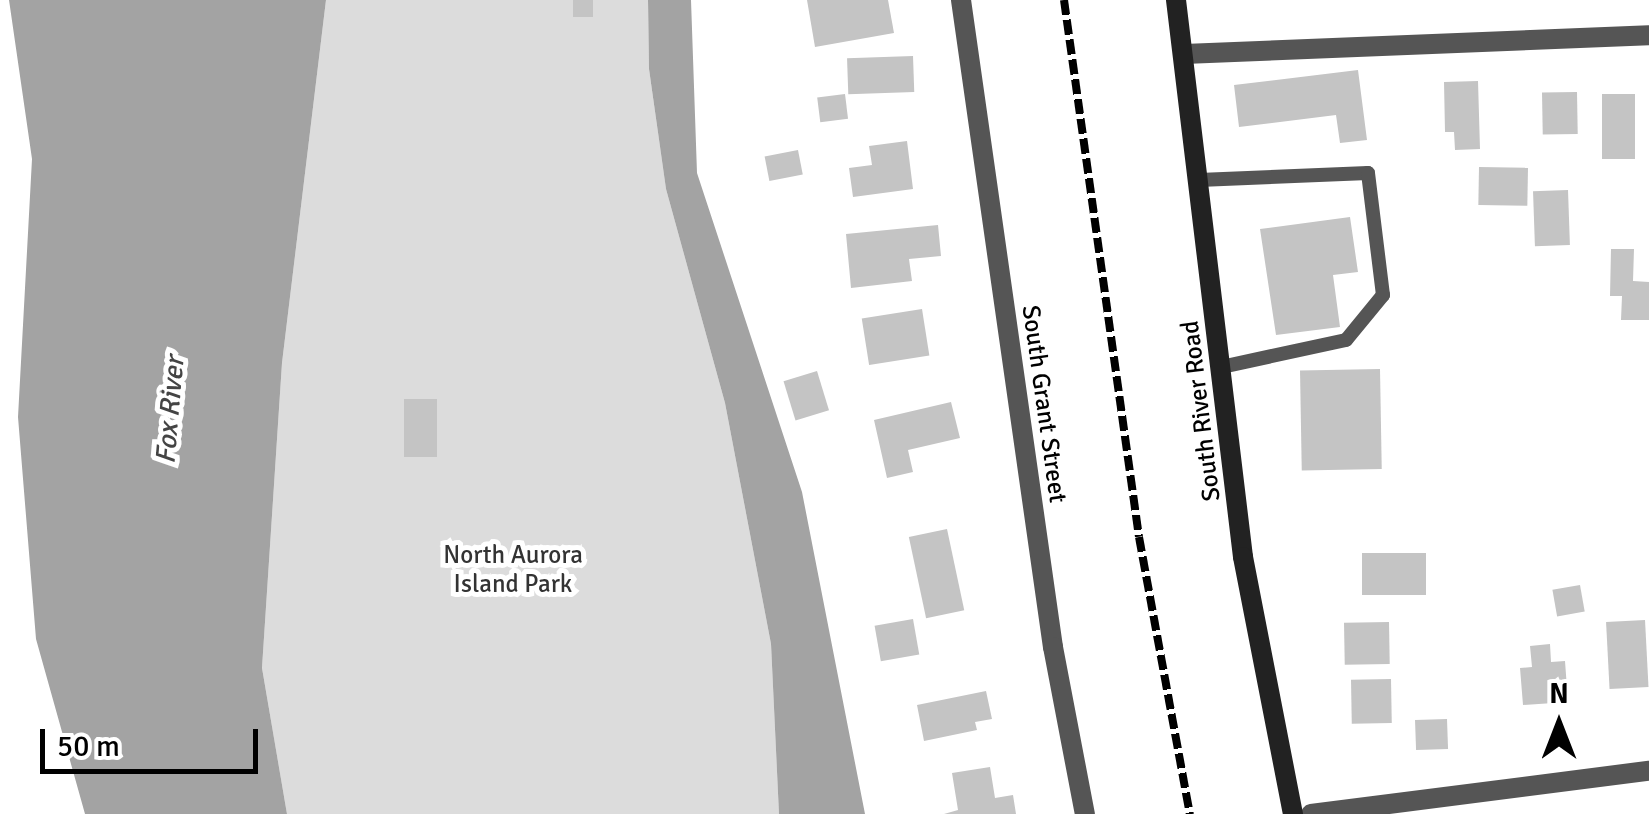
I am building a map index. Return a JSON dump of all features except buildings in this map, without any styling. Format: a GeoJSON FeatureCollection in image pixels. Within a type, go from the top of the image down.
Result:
{"type":"FeatureCollection","features":[{"type":"Feature","properties":{"kind":"main road","name":"South River Road"},"geometry":{"type":"LineString","coordinates":[[1176,0],[1244,557],[1293,814]]}},
{"type":"Feature","properties":{"kind":"street","name":"South Grant Street"},"geometry":{"type":"LineString","coordinates":[[962,0],[1050,628],[1085,814]]}},
{"type":"Feature","properties":{"kind":"street"},"geometry":{"type":"LineString","coordinates":[[1184,54],[1649,35]]}},
{"type":"Feature","properties":{"kind":"street"},"geometry":{"type":"LineString","coordinates":[[1311,814],[1649,770]]}},
{"type":"Feature","properties":{"kind":"lane"},"geometry":{"type":"LineString","coordinates":[[1199,180],[1368,173],[1383,295],[1346,340],[1221,367]]}},
{"type":"Feature","properties":{"kind":"green space","name":"North Aurora Island Park"},"geometry":{"type":"Polygon","coordinates":[[[326,0],[648,0],[649,69],[666,189],[725,403],[771,644],[779,814],[287,814],[262,668],[282,363],[326,0]]]}},
{"type":"Feature","properties":{"kind":"water","name":"Fox River"},"geometry":{"type":"Polygon","coordinates":[[[9,0],[326,0],[282,363],[262,668],[287,814],[85,814],[36,639],[18,417],[32,159],[9,0]]]}},
{"type":"Feature","properties":{"kind":"water"},"geometry":{"type":"Polygon","coordinates":[[[648,0],[691,0],[697,173],[802,492],[865,814],[779,814],[771,644],[725,403],[666,189],[649,69],[648,0]]]}},
{"type":"Feature","properties":{"kind":"railway"},"geometry":{"type":"LineString","coordinates":[[1064,0],[1139,537],[1190,814]]}}]}
